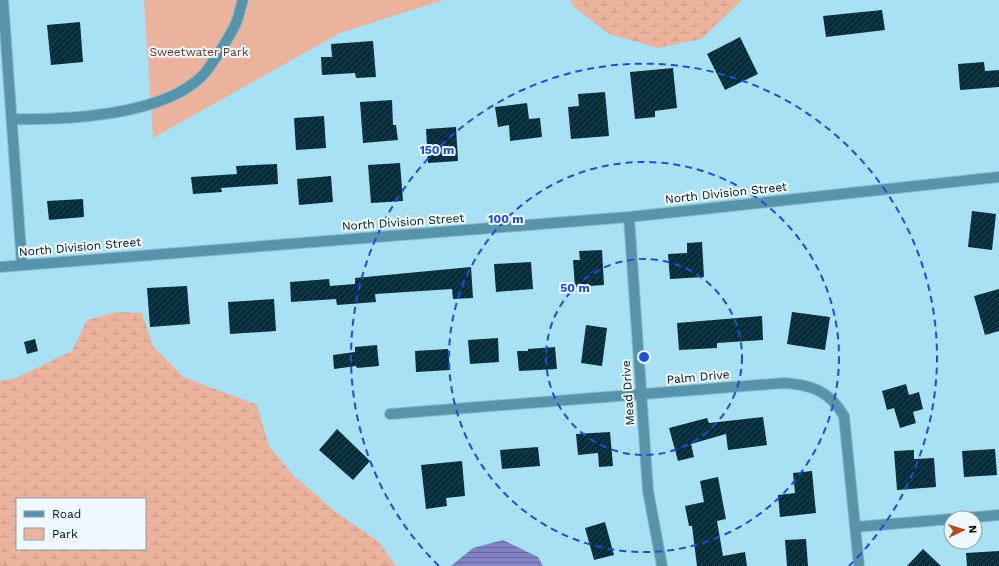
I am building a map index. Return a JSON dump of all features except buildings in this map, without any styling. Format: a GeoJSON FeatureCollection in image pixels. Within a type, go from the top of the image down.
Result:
{"type":"FeatureCollection","features":[{"type":"Feature","properties":{"kind":"street"},"geometry":{"type":"LineString","coordinates":[[3,0],[22,265]]}},
{"type":"Feature","properties":{"kind":"street"},"geometry":{"type":"LineString","coordinates":[[12,119],[53,120],[129,110],[175,95],[204,75],[236,23],[243,0]]}},
{"type":"Feature","properties":{"kind":"street","name":"North Division Street"},"geometry":{"type":"LineString","coordinates":[[0,267],[629,217],[999,177]]}},
{"type":"Feature","properties":{"kind":"street","name":"Mead Drive"},"geometry":{"type":"LineString","coordinates":[[629,217],[648,490],[662,566]]}},
{"type":"Feature","properties":{"kind":"street","name":"Palm Drive"},"geometry":{"type":"LineString","coordinates":[[390,414],[784,383],[805,384],[823,393],[836,402],[844,416],[859,566]]}},
{"type":"Feature","properties":{"kind":"street"},"geometry":{"type":"LineString","coordinates":[[983,516],[999,515]]}},
{"type":"Feature","properties":{"kind":"street"},"geometry":{"type":"LineString","coordinates":[[856,527],[943,520]]}},
{"type":"Feature","properties":{"kind":"green space","name":"Sweetwater Park"},"geometry":{"type":"Polygon","coordinates":[[[144,0],[444,0],[340,33],[153,138],[144,0]]]}},
{"type":"Feature","properties":{"kind":"green space"},"geometry":{"type":"Polygon","coordinates":[[[570,0],[742,0],[701,39],[658,48],[609,34],[574,7],[570,0]]]}},
{"type":"Feature","properties":{"kind":"green space"},"geometry":{"type":"Polygon","coordinates":[[[117,312],[142,313],[153,346],[183,377],[257,405],[269,446],[293,475],[337,513],[378,541],[396,566],[0,566],[0,381],[16,378],[72,351],[87,320],[117,312]]]}},
{"type":"Feature","properties":{"kind":"water"},"geometry":{"type":"Polygon","coordinates":[[[503,540],[538,557],[543,566],[451,566],[473,548],[503,540]]]}}]}
